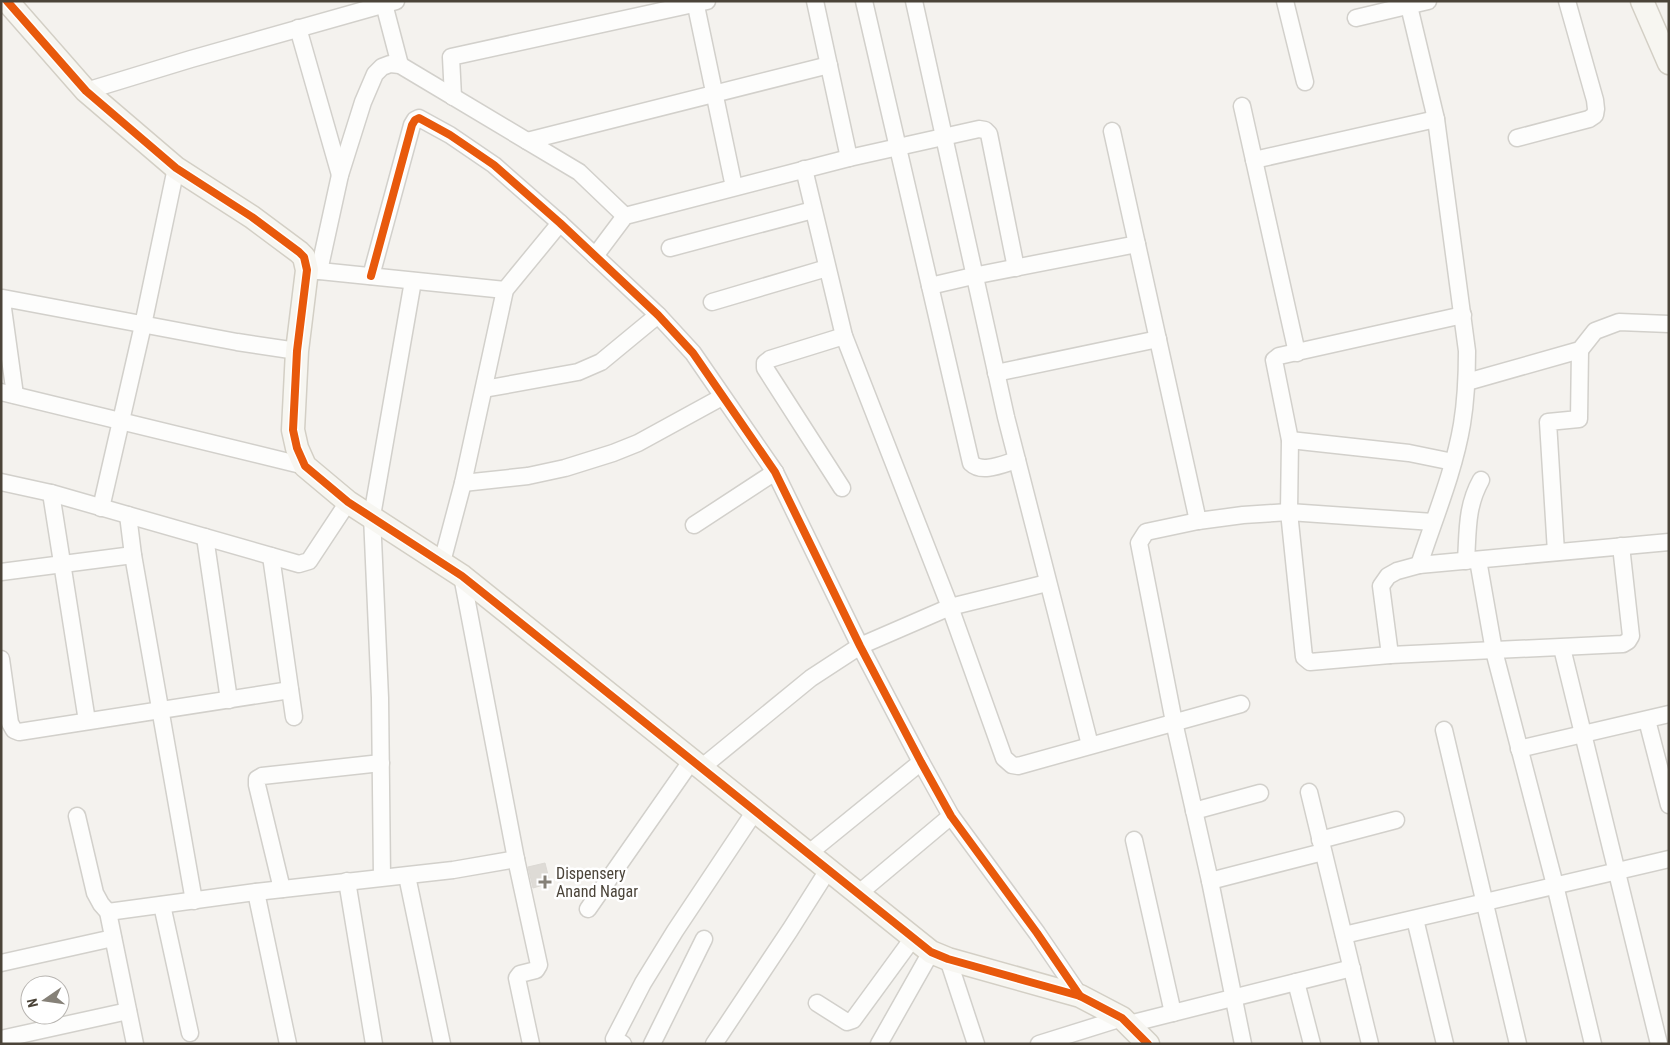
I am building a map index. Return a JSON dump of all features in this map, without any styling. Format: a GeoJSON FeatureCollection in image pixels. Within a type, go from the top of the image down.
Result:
{"type":"FeatureCollection","features":[{"type":"Feature","properties":{"kind":"street"},"geometry":{"type":"LineString","coordinates":[[7,1],[86,90],[176,168],[252,217],[299,252],[313,270],[505,290]]}},
{"type":"Feature","properties":{"kind":"street"},"geometry":{"type":"LineString","coordinates":[[815,1],[849,158]]}},
{"type":"Feature","properties":{"kind":"street"},"geometry":{"type":"LineString","coordinates":[[864,1],[971,462],[976,468],[983,468],[1017,460]]}},
{"type":"Feature","properties":{"kind":"street"},"geometry":{"type":"LineString","coordinates":[[914,1],[996,373],[1047,583],[1090,745]]}},
{"type":"Feature","properties":{"kind":"street"},"geometry":{"type":"LineString","coordinates":[[1285,1],[1305,82]]}},
{"type":"Feature","properties":{"kind":"street"},"geometry":{"type":"LineString","coordinates":[[1356,18],[1428,1]]}},
{"type":"Feature","properties":{"kind":"street"},"geometry":{"type":"LineString","coordinates":[[1516,138],[1589,119],[1595,115],[1595,100],[1567,1]]}},
{"type":"Feature","properties":{"kind":"street"},"geometry":{"type":"LineString","coordinates":[[1642,1],[1669,63]]}},
{"type":"Feature","properties":{"kind":"street"},"geometry":{"type":"LineString","coordinates":[[1657,1],[1669,28]]}},
{"type":"Feature","properties":{"kind":"street"},"geometry":{"type":"LineString","coordinates":[[453,97],[451,57],[699,2],[714,94],[734,187]]}},
{"type":"Feature","properties":{"kind":"street"},"geometry":{"type":"LineString","coordinates":[[86,90],[390,3],[400,65]]}},
{"type":"Feature","properties":{"kind":"street"},"geometry":{"type":"LineString","coordinates":[[1409,6],[1436,119],[1467,351],[1467,382],[1462,426],[1453,462],[1418,565]]}},
{"type":"Feature","properties":{"kind":"street"},"geometry":{"type":"LineString","coordinates":[[298,28],[340,175]]}},
{"type":"Feature","properties":{"kind":"street"},"geometry":{"type":"LineString","coordinates":[[626,216],[579,172],[400,65],[390,64],[382,67],[375,74],[363,102],[340,175],[313,270],[297,351],[293,430],[297,448],[305,466],[348,502],[462,576],[754,811],[809,852],[828,870],[913,938],[940,955],[1080,996],[1125,1021],[1148,1044]]}},
{"type":"Feature","properties":{"kind":"street"},"geometry":{"type":"LineString","coordinates":[[527,141],[829,64]]}},
{"type":"Feature","properties":{"kind":"street"},"geometry":{"type":"LineString","coordinates":[[1242,106],[1297,353]]}},
{"type":"Feature","properties":{"kind":"street"},"geometry":{"type":"LineString","coordinates":[[371,276],[412,125],[419,118],[450,134],[494,165],[560,223],[658,315],[693,354],[775,472],[860,646],[951,816],[1036,932],[1080,996]]}},
{"type":"Feature","properties":{"kind":"street"},"geometry":{"type":"LineString","coordinates":[[1254,160],[1436,119]]}},
{"type":"Feature","properties":{"kind":"street"},"geometry":{"type":"LineString","coordinates":[[595,256],[626,216],[849,158],[979,129],[985,130],[989,134],[1016,268]]}},
{"type":"Feature","properties":{"kind":"street"},"geometry":{"type":"LineString","coordinates":[[1112,131],[1198,521]]}},
{"type":"Feature","properties":{"kind":"street"},"geometry":{"type":"LineString","coordinates":[[101,508],[122,421],[176,168]]}},
{"type":"Feature","properties":{"kind":"street"},"geometry":{"type":"LineString","coordinates":[[804,170],[844,336],[950,607],[1004,758],[1012,765],[1018,766],[1241,704]]}},
{"type":"Feature","properties":{"kind":"street"},"geometry":{"type":"LineString","coordinates":[[670,248],[813,210]]}},
{"type":"Feature","properties":{"kind":"street"},"geometry":{"type":"LineString","coordinates":[[442,562],[463,483],[505,290],[560,223]]}},
{"type":"Feature","properties":{"kind":"street"},"geometry":{"type":"LineString","coordinates":[[930,286],[1137,244]]}},
{"type":"Feature","properties":{"kind":"street"},"geometry":{"type":"LineString","coordinates":[[712,302],[827,268]]}},
{"type":"Feature","properties":{"kind":"street"},"geometry":{"type":"LineString","coordinates":[[382,878],[380,698],[372,516],[413,281]]}},
{"type":"Feature","properties":{"kind":"street"},"geometry":{"type":"LineString","coordinates":[[297,351],[143,325],[3,298],[2,301],[8,393],[305,466]]}},
{"type":"Feature","properties":{"kind":"street"},"geometry":{"type":"LineString","coordinates":[[484,389],[578,372],[591,367],[600,362],[658,315]]}},
{"type":"Feature","properties":{"kind":"street"},"geometry":{"type":"LineString","coordinates":[[1463,315],[1279,356],[1274,360],[1290,440],[1289,512],[1304,657],[1306,660],[1310,662],[1623,644],[1628,642],[1631,636],[1622,546]]}},
{"type":"Feature","properties":{"kind":"street"},"geometry":{"type":"LineString","coordinates":[[1467,382],[1580,350],[1595,331],[1620,322],[1669,324]]}},
{"type":"Feature","properties":{"kind":"street"},"geometry":{"type":"LineString","coordinates":[[842,488],[765,368],[765,363],[770,359],[844,336]]}},
{"type":"Feature","properties":{"kind":"street"},"geometry":{"type":"LineString","coordinates":[[996,373],[1158,339]]}},
{"type":"Feature","properties":{"kind":"street"},"geometry":{"type":"LineString","coordinates":[[1556,552],[1548,422],[1579,419],[1580,350]]}},
{"type":"Feature","properties":{"kind":"street"},"geometry":{"type":"LineString","coordinates":[[463,483],[528,476],[565,468],[613,453],[638,443],[722,397]]}},
{"type":"Feature","properties":{"kind":"street"},"geometry":{"type":"LineString","coordinates":[[1290,440],[1408,453],[1453,462]]}},
{"type":"Feature","properties":{"kind":"street"},"geometry":{"type":"LineString","coordinates":[[694,525],[775,472]]}},
{"type":"Feature","properties":{"kind":"street"},"geometry":{"type":"LineString","coordinates":[[1481,480],[1473,495],[1469,512],[1472,560],[1555,885],[1592,1044]]}},
{"type":"Feature","properties":{"kind":"street"},"geometry":{"type":"LineString","coordinates":[[1,482],[51,493],[299,564],[309,561],[348,502]]}},
{"type":"Feature","properties":{"kind":"street"},"geometry":{"type":"LineString","coordinates":[[51,493],[87,721]]}},
{"type":"Feature","properties":{"kind":"street"},"geometry":{"type":"LineString","coordinates":[[1244,1044],[1174,722],[1139,543],[1146,532],[1243,514],[1289,512],[1433,522]]}},
{"type":"Feature","properties":{"kind":"street"},"geometry":{"type":"LineString","coordinates":[[128,515],[133,555],[194,901]]}},
{"type":"Feature","properties":{"kind":"street"},"geometry":{"type":"LineString","coordinates":[[205,538],[229,700]]}},
{"type":"Feature","properties":{"kind":"street"},"geometry":{"type":"LineString","coordinates":[[1390,656],[1381,586],[1388,576],[1398,571],[1418,565],[1669,542]]}},
{"type":"Feature","properties":{"kind":"street"},"geometry":{"type":"LineString","coordinates":[[1,572],[133,555]]}},
{"type":"Feature","properties":{"kind":"street"},"geometry":{"type":"LineString","coordinates":[[271,556],[294,717]]}},
{"type":"Feature","properties":{"kind":"street"},"geometry":{"type":"LineString","coordinates":[[462,576],[516,859],[539,964],[536,970],[520,974],[517,978],[531,1044]]}},
{"type":"Feature","properties":{"kind":"street"},"geometry":{"type":"LineString","coordinates":[[588,909],[697,764],[811,678],[860,646],[950,607],[1047,583]]}},
{"type":"Feature","properties":{"kind":"street"},"geometry":{"type":"LineString","coordinates":[[1562,648],[1659,1044]]}},
{"type":"Feature","properties":{"kind":"street"},"geometry":{"type":"LineString","coordinates":[[1,659],[10,723],[14,730],[19,732],[290,690]]}},
{"type":"Feature","properties":{"kind":"street"},"geometry":{"type":"LineString","coordinates":[[1519,749],[1669,714]]}},
{"type":"Feature","properties":{"kind":"street"},"geometry":{"type":"LineString","coordinates":[[1647,720],[1669,805]]}},
{"type":"Feature","properties":{"kind":"street"},"geometry":{"type":"LineString","coordinates":[[1444,730],[1518,1044]]}},
{"type":"Feature","properties":{"kind":"street"},"geometry":{"type":"LineString","coordinates":[[809,852],[921,762]]}},
{"type":"Feature","properties":{"kind":"street"},"geometry":{"type":"LineString","coordinates":[[282,888],[257,779],[262,776],[381,763]]}},
{"type":"Feature","properties":{"kind":"street"},"geometry":{"type":"LineString","coordinates":[[1309,792],[1370,1044]]}},
{"type":"Feature","properties":{"kind":"street"},"geometry":{"type":"LineString","coordinates":[[1194,811],[1260,793]]}},
{"type":"Feature","properties":{"kind":"street"},"geometry":{"type":"LineString","coordinates":[[617,1042],[652,968],[754,811]]}},
{"type":"Feature","properties":{"kind":"street"},"geometry":{"type":"LineString","coordinates":[[77,816],[95,893],[108,912],[135,1044]]}},
{"type":"Feature","properties":{"kind":"street"},"geometry":{"type":"LineString","coordinates":[[858,894],[951,816]]}},
{"type":"Feature","properties":{"kind":"street"},"geometry":{"type":"LineString","coordinates":[[1210,881],[1322,846],[1396,820]]}},
{"type":"Feature","properties":{"kind":"street"},"geometry":{"type":"LineString","coordinates":[[1134,840],[1173,1013]]}},
{"type":"Feature","properties":{"kind":"street"},"geometry":{"type":"LineString","coordinates":[[108,912],[282,888],[406,876],[516,859]]}},
{"type":"Feature","properties":{"kind":"street"},"geometry":{"type":"LineString","coordinates":[[1344,935],[1669,859]]}},
{"type":"Feature","properties":{"kind":"street"},"geometry":{"type":"LineString","coordinates":[[714,1044],[828,870]]}},
{"type":"Feature","properties":{"kind":"street"},"geometry":{"type":"LineString","coordinates":[[406,876],[442,1044]]}},
{"type":"Feature","properties":{"kind":"street"},"geometry":{"type":"LineString","coordinates":[[347,881],[374,1044]]}},
{"type":"Feature","properties":{"kind":"street"},"geometry":{"type":"LineString","coordinates":[[256,892],[288,1044]]}},
{"type":"Feature","properties":{"kind":"street"},"geometry":{"type":"LineString","coordinates":[[162,905],[190,1033]]}},
{"type":"Feature","properties":{"kind":"street"},"geometry":{"type":"LineString","coordinates":[[1415,919],[1445,1044]]}},
{"type":"Feature","properties":{"kind":"street"},"geometry":{"type":"LineString","coordinates":[[1,963],[114,938]]}},
{"type":"Feature","properties":{"kind":"street"},"geometry":{"type":"LineString","coordinates":[[817,1003],[847,1022],[853,1020],[913,938]]}},
{"type":"Feature","properties":{"kind":"street"},"geometry":{"type":"LineString","coordinates":[[652,1044],[704,939]]}},
{"type":"Feature","properties":{"kind":"street"},"geometry":{"type":"LineString","coordinates":[[940,955],[971,1026],[976,1044]]}},
{"type":"Feature","properties":{"kind":"street"},"geometry":{"type":"LineString","coordinates":[[879,1044],[940,955]]}},
{"type":"Feature","properties":{"kind":"street"},"geometry":{"type":"LineString","coordinates":[[1039,1044],[1125,1021],[1173,1013],[1352,968]]}},
{"type":"Feature","properties":{"kind":"street"},"geometry":{"type":"LineString","coordinates":[[1296,982],[1312,1044]]}},
{"type":"Feature","properties":{"kind":"street"},"geometry":{"type":"LineString","coordinates":[[1,1039],[128,1010]]}},
{"type":"Feature","properties":{"kind":"street"},"geometry":{"type":"LineString","coordinates":[[963,1044],[971,1026]]}},
{"type":"Feature","properties":{"kind":"building"},"geometry":{"type":"Polygon","coordinates":[[[545,863],[550,883],[533,888],[528,867],[545,863]]]}},
{"type":"Feature","properties":{"kind":"cycle path"},"geometry":{"type":"LineString","coordinates":[[7,1],[86,91],[176,168],[252,217],[304,257],[307,270],[297,351],[293,430],[297,448],[305,466],[348,502],[462,576],[931,952],[948,959],[1080,996],[1122,1018],[1148,1044]]}},
{"type":"Feature","properties":{"kind":"cycle path"},"geometry":{"type":"LineString","coordinates":[[371,276],[412,125],[419,118],[450,135],[494,165],[560,223],[658,315],[693,353],[775,472],[860,646],[951,816],[1037,933],[1080,996]]}},
{"type":"Feature","properties":{"kind":"place","name":"Dispensery Anand Nagar"},"geometry":{"type":"Point","coordinates":[545,882]}}]}
